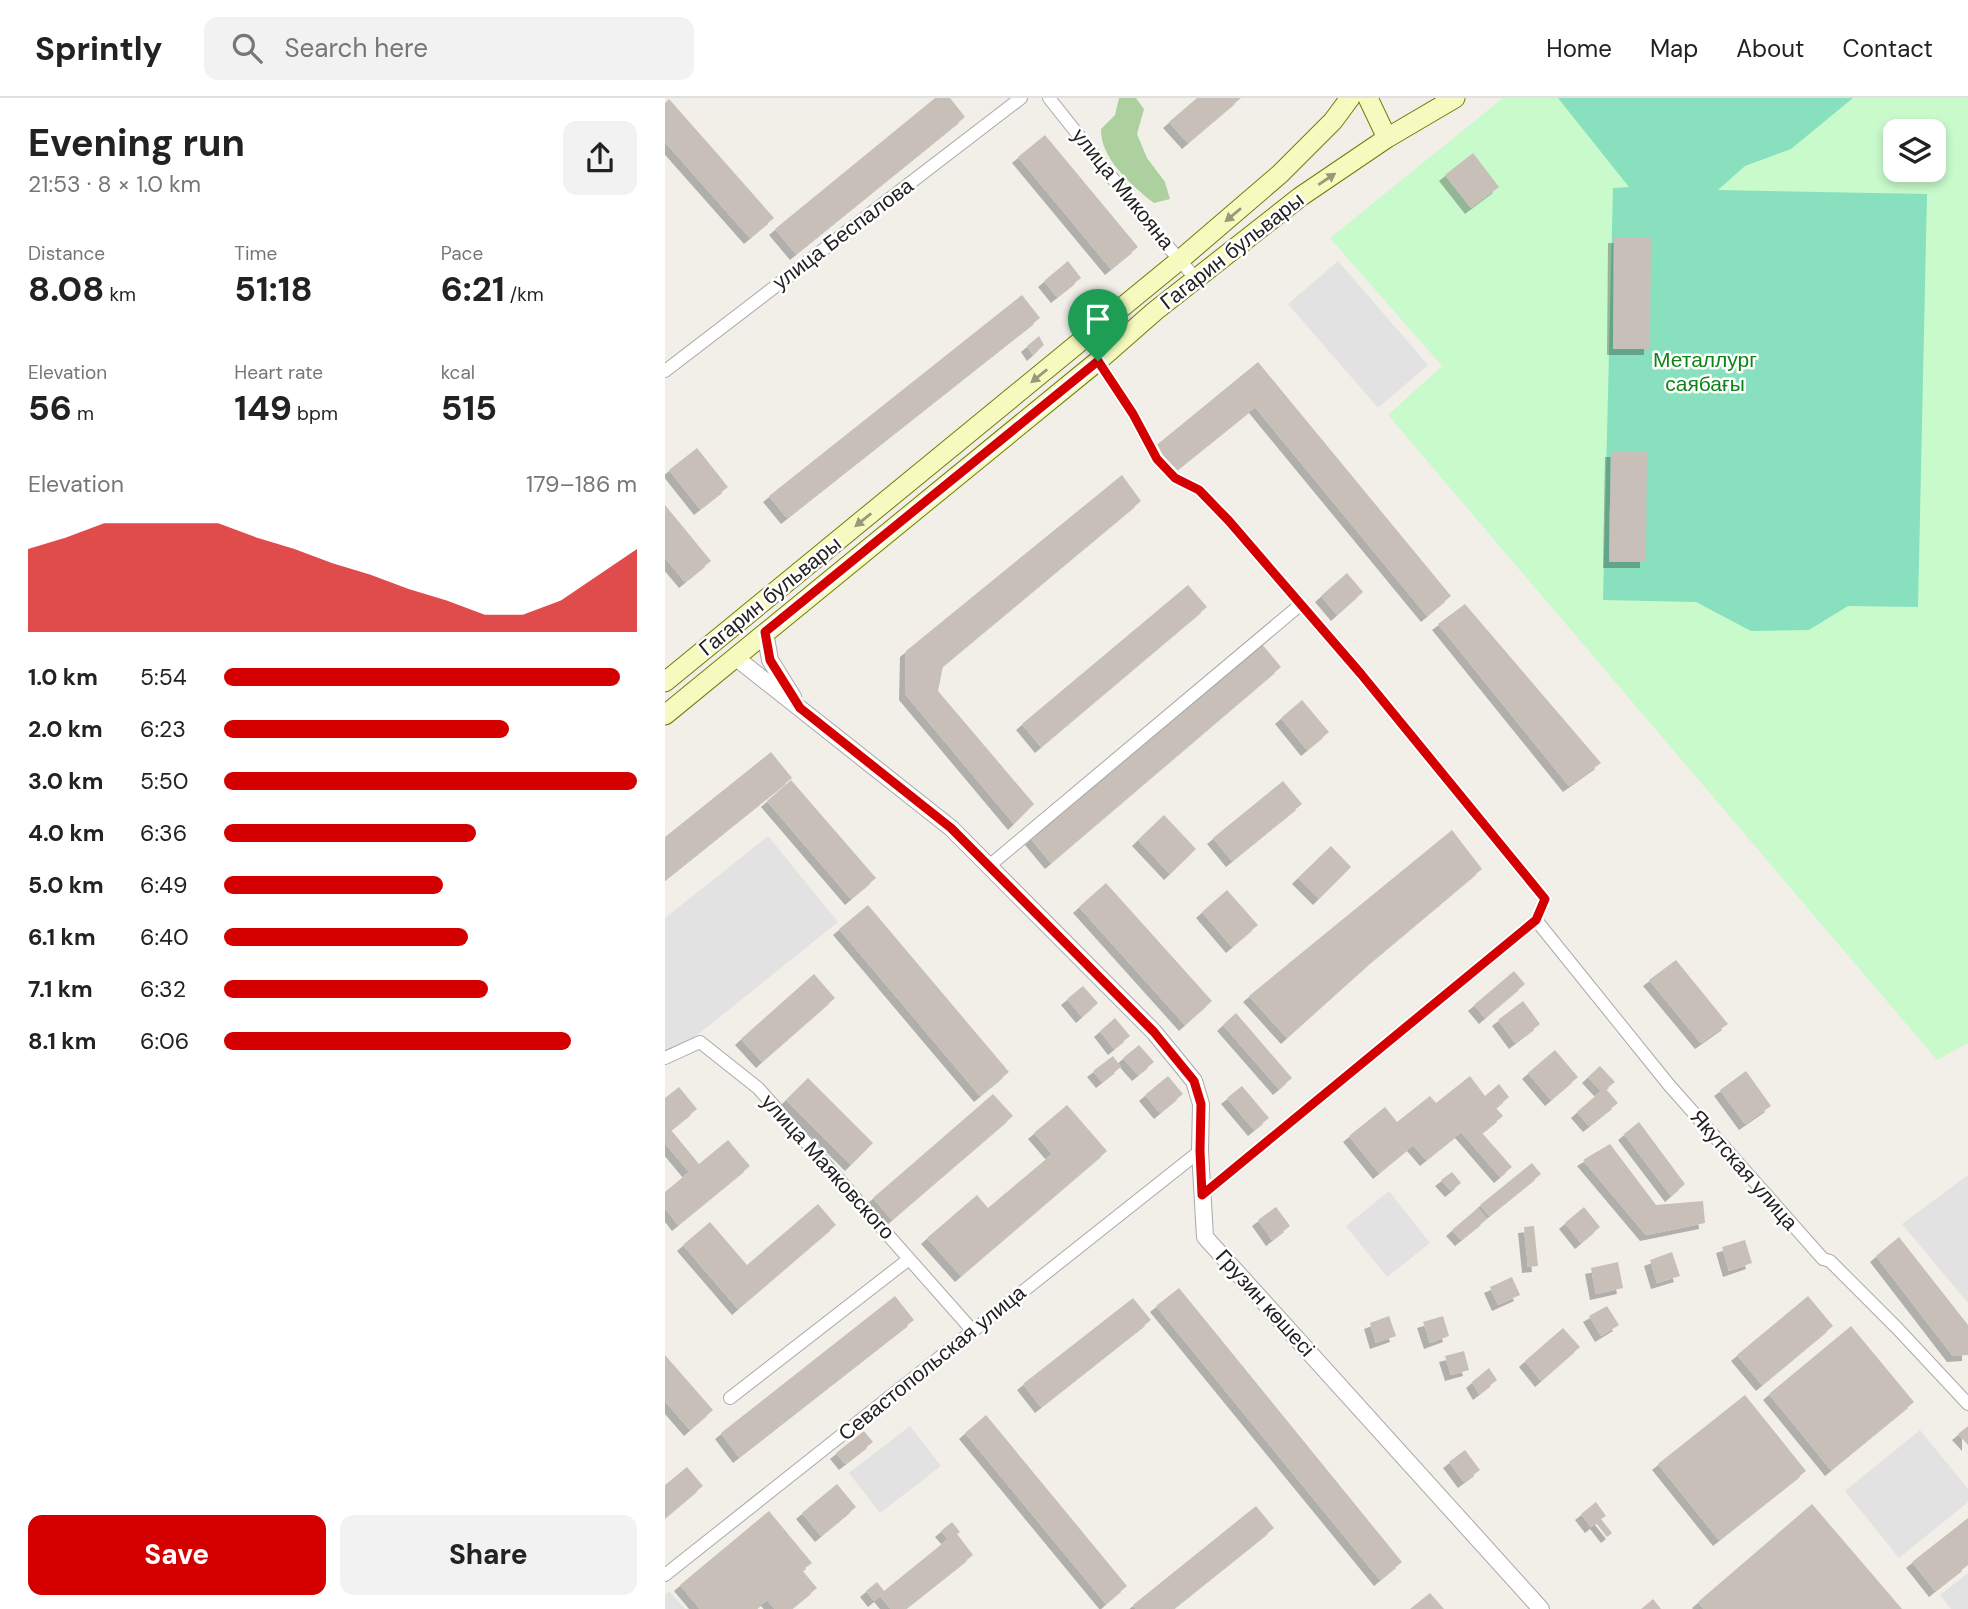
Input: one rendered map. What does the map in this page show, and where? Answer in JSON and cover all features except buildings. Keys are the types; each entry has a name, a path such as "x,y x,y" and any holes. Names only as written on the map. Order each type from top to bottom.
{"main road":[{"name":"Гагарин бульвары","path":"665,682 1181,259 1280,174 1333,121 1350,98"},
{"path":"1367,98 1387,138"},
{"name":"Гагарин бульвары","path":"665,715 1098,361 1155,311 1300,197 1387,138 1455,98"},
{"path":"717,640 735,657"}],"street":[{"name":"улица Беспалова","path":"665,371 1021,98"},
{"name":"улица Микояна","path":"1049,98 1152,228 1197,279"},
{"path":"1098,361 1133,414 1157,459 1175,478 1199,490 1229,521 1361,674 1545,899 1536,920 1202,1195"},
{"path":"989,866 1300,605"},
{"path":"765,632 770,660 800,708"},
{"name":"Грузин көшесі","path":"735,657 951,828 1154,1032 1194,1081 1201,1104 1200,1151 1205,1237 1541,1609"},
{"name":"Якутская улица","path":"1536,920 1669,1085 1823,1259 1830,1261 1897,1328 1968,1404"},
{"name":"улица Маяковского","path":"665,1058 700,1042 758,1088 972,1330"},
{"name":"Севастопольская улица","path":"665,1576 1200,1151"},
{"path":"730,1398 909,1259"}],"green space":[{"path":"1119,98 1136,98 1144,109 1137,134 1147,158 1165,182 1170,199 1154,203 1127,180 1106,150 1101,129 1115,115"},
{"name":"Металлург саябағы","path":"1503,98 1968,98 1968,1043 1937,1060 1388,415 1442,366 1330,238"},
{"path":"1558,98 1853,98 1791,149 1745,166 1718,190 1927,194 1918,607 1848,606 1809,630 1751,631 1696,602 1603,600 1613,188 1629,187"}],"shaded area":[{"path":"1338,261 1428,365 1378,408 1288,304"},
{"path":"768,836 838,922 670,1057 665,1051 665,918"},
{"path":"1968,1175 1968,1303 1902,1224"},
{"path":"1389,1191 1430,1243 1387,1277 1346,1226"},
{"path":"910,1426 941,1466 880,1513 849,1473"},
{"path":"1920,1430 1968,1489 1968,1502 1899,1558 1845,1491"},
{"path":"1968,1573 1968,1609 1951,1609 1940,1595"},
{"path":"669,1591 685,1609 665,1609 665,1595"}],"route":[{"path":"1098,361 1133,414 1157,459 1175,478 1199,490 1229,521 1361,674 1545,899 1536,920 1202,1195 1201,1104 1194,1081 1154,1032 951,828 800,708 770,660 765,632 1098,361"}]}
